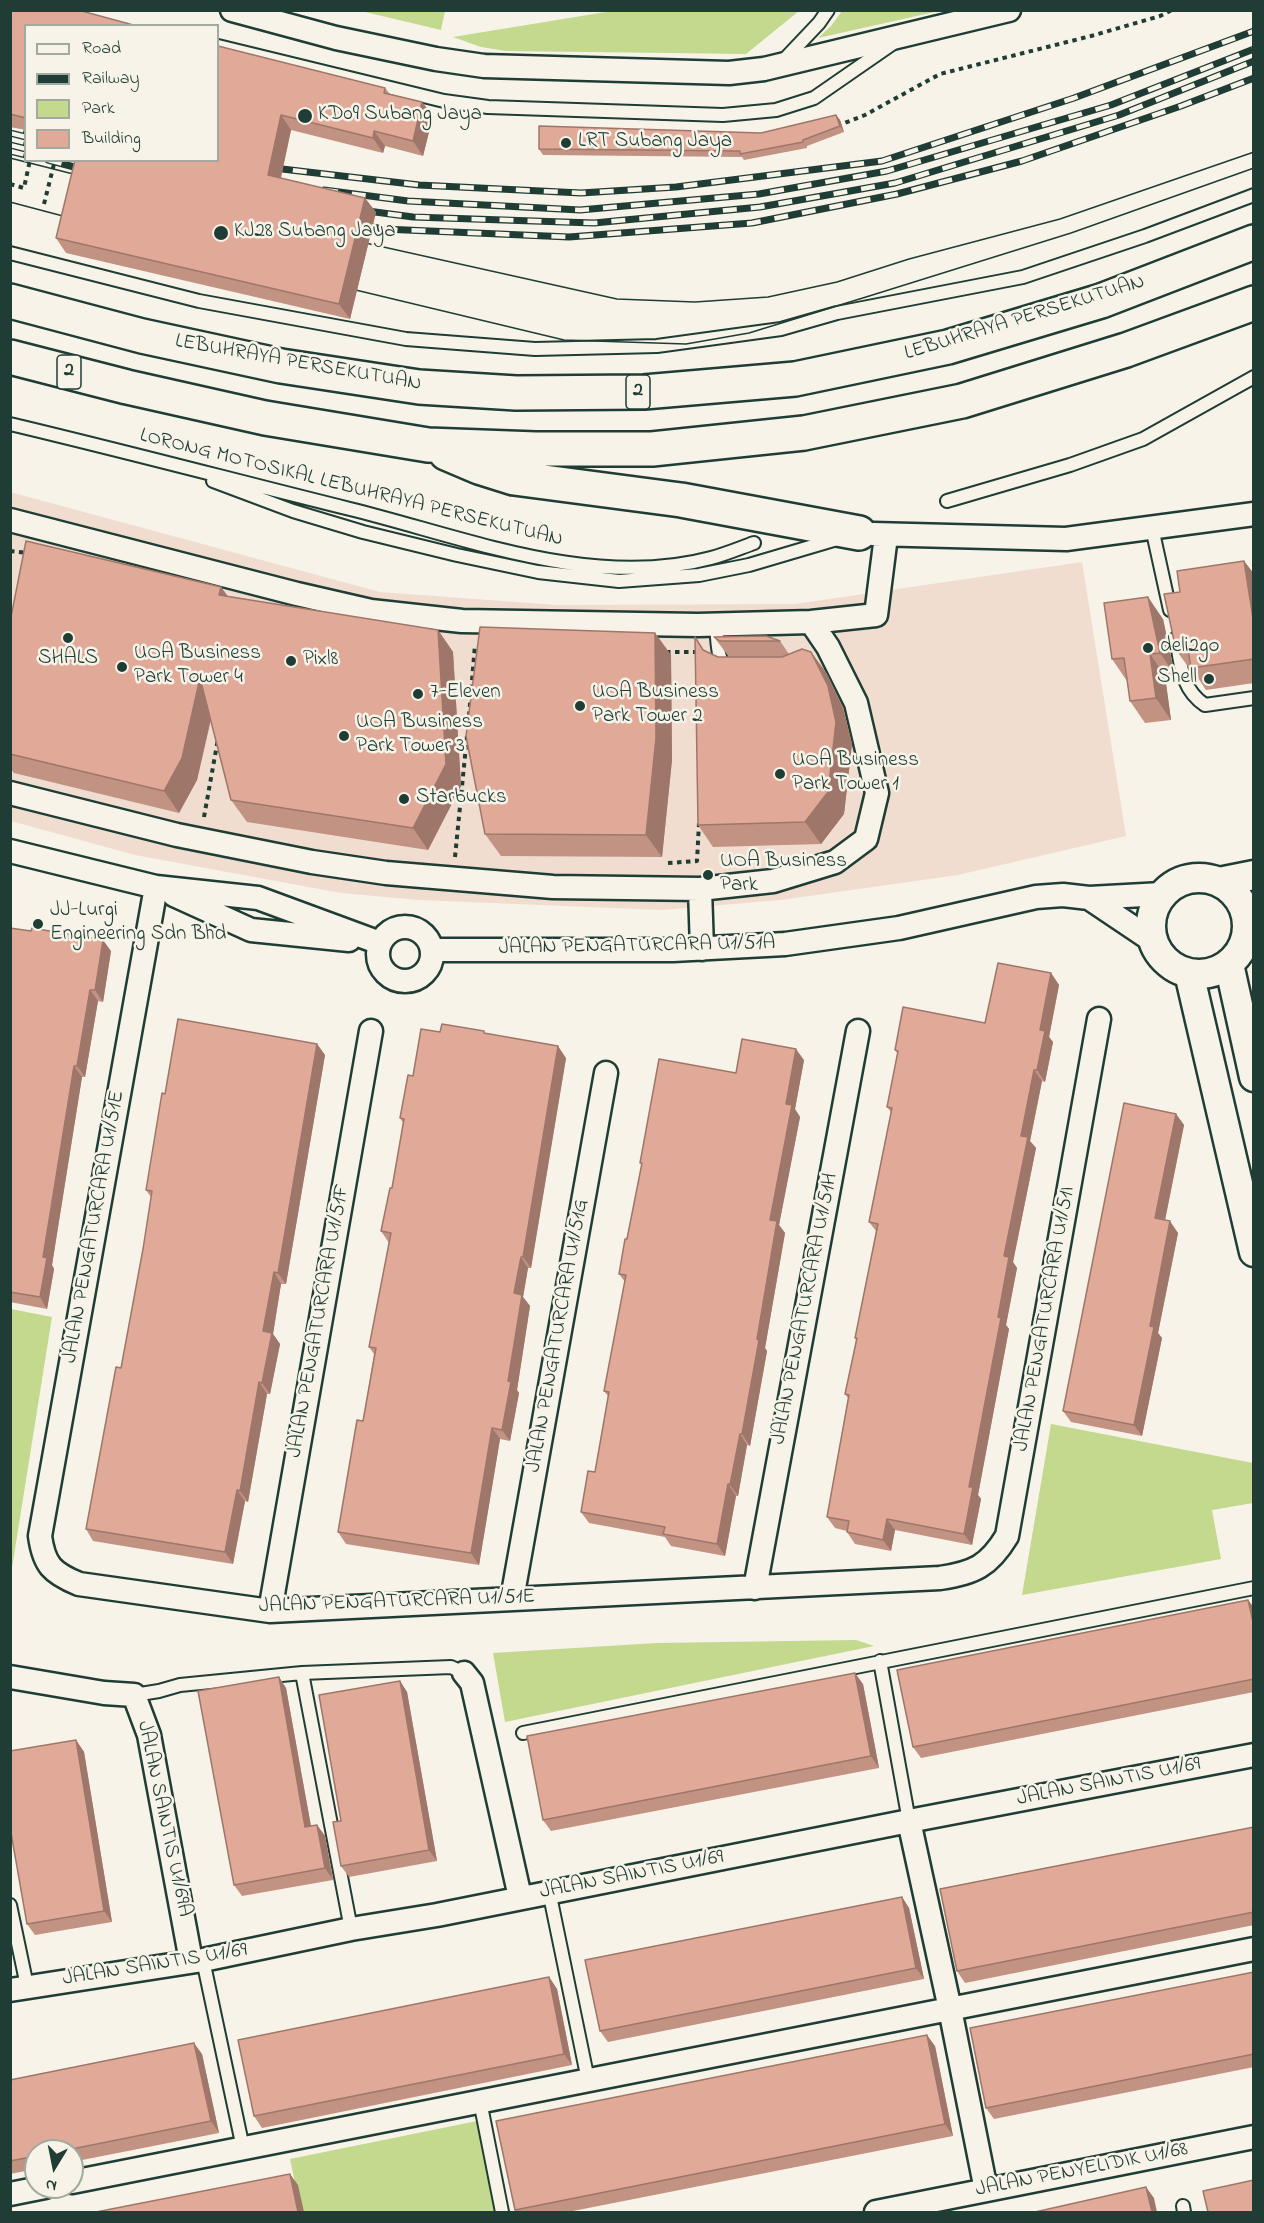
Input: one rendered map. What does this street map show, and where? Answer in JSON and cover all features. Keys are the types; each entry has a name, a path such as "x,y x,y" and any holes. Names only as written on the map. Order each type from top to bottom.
{"highway":[{"name":"LEBUHRAYA PERSEKUTUAN","path":"10,301 142,336 281,366 419,387 516,393 644,392 795,379 948,347 1101,301 1254,242"},
{"name":"2","path":"10,357 127,387 265,418 428,444 536,449 652,449 804,433 962,401 1126,350 1254,303"},
{"path":"428,444 479,467 514,478 681,500 872,534"}],"street":[{"path":"232,10 336,38 436,59 484,66 729,74 778,66 901,38 1009,10"},
{"path":"10,520 371,611 462,621 716,625 812,622 876,615 872,534 1066,539 1254,514"},
{"path":"10,793 200,840 386,873 553,887 700,890 773,881 835,862 866,839 877,793 856,703 823,653 812,622"},
{"path":"10,851 156,887 258,898 380,942"},
{"path":"1219,882 1254,875"},
{"path":"1194,877 1207,878 1230,888 1238,897 1251,922 1239,954 1217,971 1203,974 1189,973 1167,962 1158,952 1150,928 1151,916 1162,894 1171,886 1194,877"},
{"path":"156,887 251,930 380,942"},
{"name":"JALAN PENGATURCARA U1/51E","path":"156,887 40,1536 43,1555 59,1576 79,1584 270,1611 940,1578"},
{"path":"700,890 702,949"},
{"name":"JALAN PENGATURCARA U1/51A","path":"432,950 702,949 785,944 899,928 1036,897 1063,895 1089,898 1162,894"},
{"path":"1089,898 1153,941"},
{"path":"409,927 424,934 432,950 430,966 425,974 407,982 389,977 378,961 380,942 392,930 409,927"},
{"path":"1229,964 1254,1077"},
{"path":"1189,973 1254,1252"},
{"name":"JALAN PENGATURCARA U1/51I","path":"940,1578 966,1574 982,1566 998,1552 1007,1536 1099,1019"},
{"name":"JALAN PENGATURCARA U1/51F","path":"270,1611 371,1031"},
{"name":"JALAN PENGATURCARA U1/51H","path":"754,1587 858,1031"},
{"name":"JALAN PENGATURCARA U1/51G","path":"512,1599 606,1073"},
{"path":"464,1673 472,1683 520,1897"},
{"name":"JALAN SAINTIS U1/69A","path":"10,1677 104,1693 134,1695 149,1736 197,1961"},
{"name":"JALAN SAINTIS U1/69","path":"19,1988 197,1961 351,1929 438,1915 549,1891 1254,1755"},
{"path":"909,1821 986,2190"},
{"path":"84,2180 1254,1949"},
{"name":"JALAN PENYELIDIK U1/68","path":"876,2212 1254,2137"}],"lane":[{"path":"778,66 819,23 828,10"},
{"path":"219,46 444,100 488,106 723,115 776,110 814,98 901,38"},
{"path":"10,253 199,301 406,339 535,349 657,346 781,329 837,313 1023,277 1145,236 1254,195"},
{"path":"947,501 1070,465 1143,439 1254,377"},
{"name":"LORONG MOTOSIKAL LEBUHRAYA PERSEKUTUAN","path":"10,424 375,515 456,538 561,562 614,568 670,565 710,558 754,543"},
{"path":"159,461 293,511 363,532 528,570 619,581 699,575 872,534"},
{"path":"1152,528 1186,686 1194,697 1205,705 1254,698"},
{"path":"716,625 720,659 725,667 734,671 744,671"},
{"path":"523,1733 1254,1588"},
{"path":"880,1661 909,1821"},
{"path":"134,1695 180,1685 302,1673 451,1667 464,1673"},
{"path":"302,1673 351,1929"},
{"path":"549,1891 588,2080"},
{"path":"10,1905 19,1988"},
{"path":"197,1961 243,2148"},
{"path":"480,2101 502,2212"}],"path":[{"path":"827,130 865,115 939,74 1091,36 1172,10"},
{"path":"10,184 24,188 30,162"},
{"path":"44,204 54,162"},
{"path":"10,551 36,554"},
{"path":"455,861 475,645 484,646"},
{"path":"657,652 701,652 701,662"},
{"path":"200,840 220,730"},
{"path":"662,863 697,861 699,821"}],"shaded area":[{"name":"UOA Business Park","path":"10,492 380,592 557,605 795,604 1082,562 1126,836 958,875 781,900 662,910 418,900 341,893 135,855 11,821"}],"green space":[{"path":"445,10 441,30 361,11"},
{"path":"842,10 939,11 818,38"},
{"path":"612,11 799,11 746,54 506,51 481,47 453,37"},
{"path":"10,1309 52,1317 11,1574"},
{"path":"1051,1424 1253,1463 1253,1503 1212,1510 1221,1559 1022,1595"},
{"path":"856,1640 874,1646 505,1722 493,1653 657,1643"},
{"path":"477,2121 496,2212 301,2212 290,2159"}],"building":[{"path":"10,10 78,10 130,24 24,24 24,118 10,114"},
{"name":"KJ28 Subang Jaya","path":"219,46 385,88 384,93 422,102 413,141 374,131 373,138 281,115 268,175 365,198 339,304 56,238 75,162 219,162"},
{"path":"836,115 840,126 803,140 803,142 740,154 740,151 539,149 539,126 761,133"},
{"path":"26,541 221,587 219,595 438,630 446,764 413,828 231,800 200,678 182,758 164,791 10,754 10,617"},
{"path":"1244,561 1254,625 1254,659 1191,668 1188,649 1176,650 1164,594 1180,592 1177,571"},
{"path":"1148,597 1160,653 1150,654 1156,698 1130,701 1124,658 1112,659 1104,603"},
{"name":"UOA Business Park Tower 2","path":"480,627 655,633 656,738 646,835 485,834 466,736"},
{"path":"766,636 780,641 720,641 714,637"},
{"name":"UOA Business Park Tower 1","path":"695,637 703,650 718,657 782,657 802,649 811,652 828,686 836,722 828,792 805,822 698,825"},
{"path":"10,928 31,931 32,928 103,940 95,990 90,990 77,1066 74,1066 43,1257 47,1258 40,1297 10,1292"},
{"path":"998,963 1051,973 1040,1030 1045,1031 1037,1070 1034,1070 1021,1136 1028,1137 1004,1256 1009,1257 998,1317 1001,1318 969,1487 973,1487 964,1534 887,1519 883,1540 847,1532 849,1521 827,1517 849,1395 845,1394 878,1224 869,1222 892,1108 887,1107 898,1051 895,1050 903,1007 985,1023"},
{"path":"178,1019 317,1044 278,1273 274,1272 263,1331 272,1333 262,1383 259,1382 240,1491 237,1490 225,1552 86,1529 116,1367 121,1368 143,1249 152,1191 146,1190 162,1093 165,1094"},
{"path":"442,1024 558,1046 523,1257 521,1257 514,1293 522,1295 508,1381 511,1382 502,1430 492,1428 471,1553 338,1532 357,1420 363,1421 376,1348 369,1347 391,1233 381,1231 390,1188 392,1188 404,1119 400,1118 408,1075 413,1076 421,1029 440,1032"},
{"path":"742,1039 796,1049 786,1104 792,1105 770,1220 777,1221 757,1339 759,1340 742,1434 740,1434 730,1485 728,1484 717,1544 663,1534 665,1527 581,1512 588,1471 595,1472 609,1392 604,1391 626,1275 619,1274 642,1163 640,1163 659,1059 736,1073"},
{"path":"1124,1103 1176,1114 1155,1218 1170,1221 1150,1326 1154,1327 1134,1425 1063,1411"},
{"path":"1248,1600 1254,1626 1254,1679 913,1747 897,1670"},
{"path":"855,1673 871,1756 543,1820 527,1736"},
{"path":"279,1677 305,1827 317,1825 325,1868 234,1885 198,1691"},
{"path":"400,1681 429,1850 341,1866 333,1822 341,1821 319,1695"},
{"path":"76,1740 104,1911 27,1924 10,1827 10,1751"},
{"path":"1254,1827 1254,1912 957,1971 940,1889"},
{"path":"902,1897 916,1968 600,2031 585,1960"},
{"path":"1254,1972 1254,2054 986,2108 970,2028"},
{"path":"549,1977 564,2054 254,2116 238,2040"},
{"path":"927,2035 945,2124 515,2210 496,2121"},
{"path":"194,2043 211,2121 84,2147 84,2139 24,2139 24,2158 10,2161 10,2080"},
{"path":"290,2174 298,2212 96,2212"},
{"path":"1254,2180 1254,2212 1208,2212 1203,2191"},
{"path":"1146,2187 1152,2212 1035,2212"}],"tram line":[{"path":"352,240 617,299 695,302 768,297 837,282 909,259 1060,219 1254,152"},
{"path":"10,158 24,162"},
{"path":"26,162 89,178"},
{"path":"339,286 564,340 686,344 749,333 866,297 1071,233 1254,168"},
{"path":"10,202 78,220"}],"railway":[{"path":"265,167 419,185 581,193 676,187 882,161 1074,98 1254,31"},
{"path":"324,190 408,201 580,210 759,194 887,171 1111,105 1254,49"},
{"path":"360,210 413,217 594,223 760,207 895,183 1119,115 1254,61"},
{"path":"356,224 383,229 569,237 752,223 897,194 1022,161 1254,78"},
{"path":"10,127 24,130"},
{"path":"10,139 24,142"},
{"path":"10,151 24,154"},
{"path":"55,162 89,171"}],"place":[{"name":"KD09 Subang Jaya","path":"305,116"},
{"name":"LRT Subang Jaya","path":"566,143"},
{"name":"KJ28 Subang Jaya","path":"221,233"},
{"name":"SHALS","path":"68,638"},
{"name":"deli2go","path":"1148,648"},
{"name":"Pixl8","path":"291,661"},
{"name":"UOA Business Park Tower 4","path":"122,667"},
{"name":"Shell","path":"1209,679"},
{"name":"7-Eleven","path":"418,694"},
{"name":"UOA Business Park Tower 2","path":"580,706"},
{"name":"UOA Business Park Tower 3","path":"344,736"},
{"name":"UOA Business Park Tower 1","path":"780,774"},
{"name":"Starbucks","path":"404,799"},
{"name":"UOA Business Park","path":"708,875"},
{"name":"JJ-Lurgi Engineering Sdn Bhd","path":"38,924"}]}
